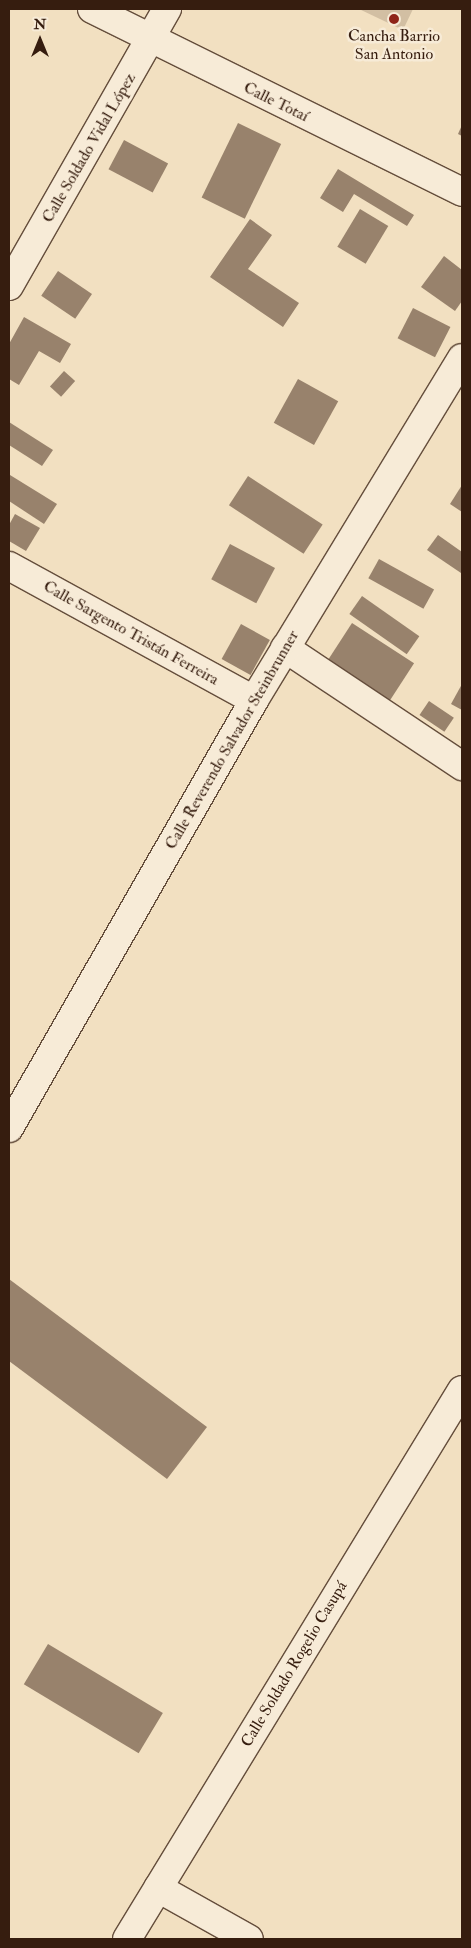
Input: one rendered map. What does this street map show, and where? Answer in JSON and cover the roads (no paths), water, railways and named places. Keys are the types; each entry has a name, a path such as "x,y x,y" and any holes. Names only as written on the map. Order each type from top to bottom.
{"street":[{"name":"Calle Totaí","path":"92,9 151,41 462,192"},
{"name":"Calle Soldado Vidal López","path":"9,286 151,41 167,9"},
{"name":"Calle Reverendo Salvador Steinbrunner","path":"9,1128 254,700 462,358"},
{"name":"Calle Sargento Tristán Ferreira","path":"9,566 254,700"},
{"path":"285,648 462,766"},
{"name":"Calle Soldado Rogelio Casupá","path":"127,1939 462,1390"},
{"path":"158,1888 249,1939"}],"place":[{"name":"Cancha Barrio San Antonio","path":"394,19"}]}
